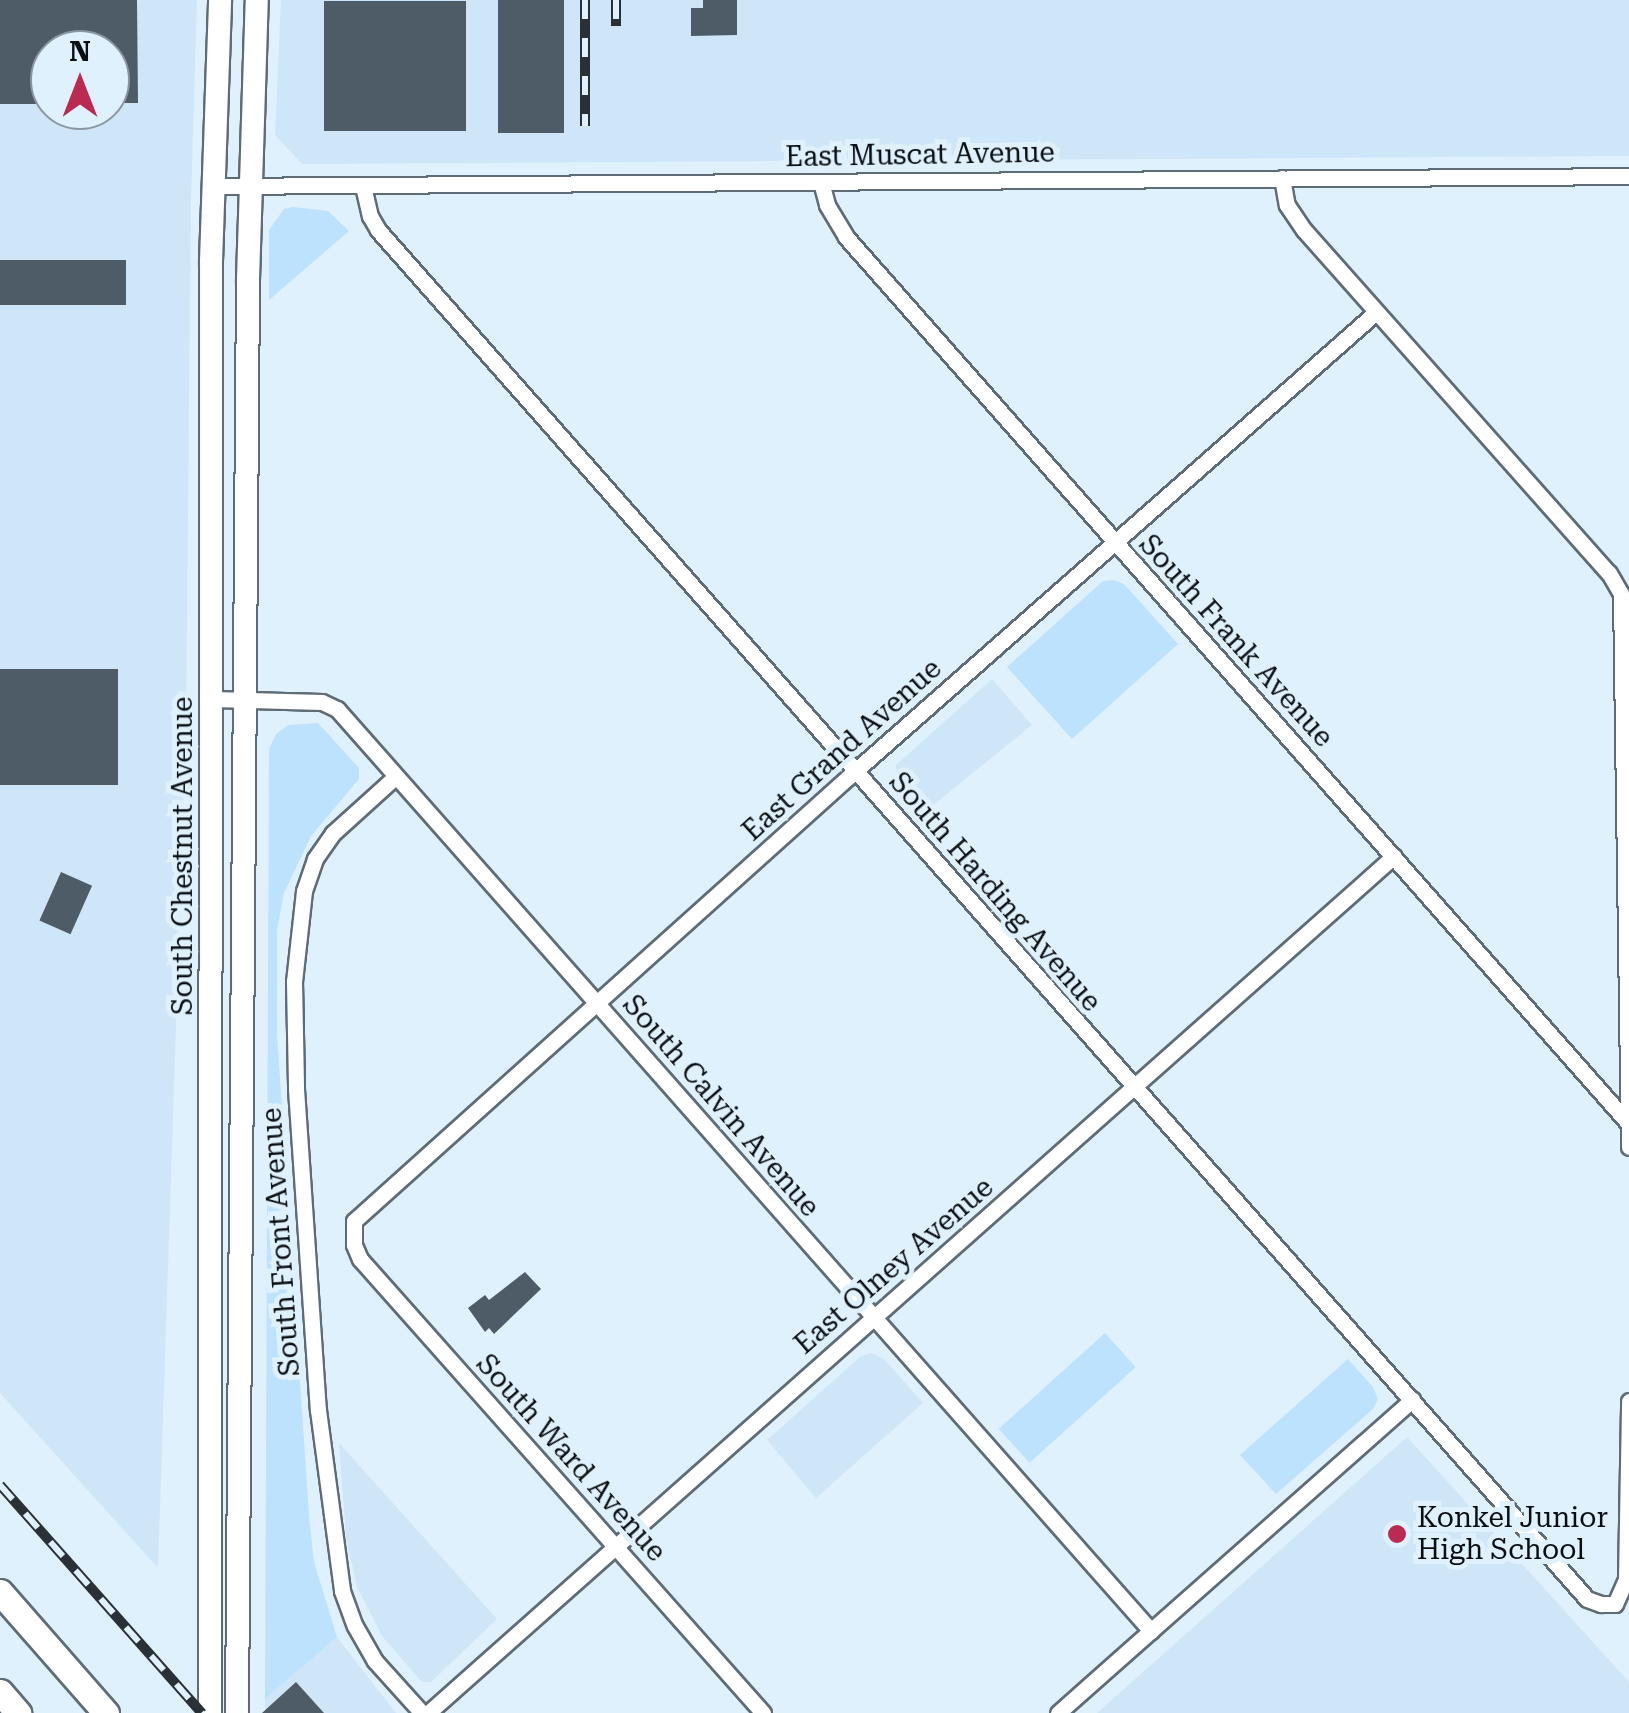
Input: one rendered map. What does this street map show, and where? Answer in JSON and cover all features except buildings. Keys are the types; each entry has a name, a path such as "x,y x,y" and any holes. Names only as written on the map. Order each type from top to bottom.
{"main road":[{"name":"South Chestnut Avenue","path":"210,1713 213,1074 208,834 212,699 212,186 220,0"},
{"path":"238,1713 250,186 257,0"},
{"path":"0,1592 106,1713"},
{"path":"0,1692 18,1713"}],"street":[{"name":"East Muscat Avenue","path":"212,186 1629,176"},
{"path":"1282,178 1287,205 1304,230 1609,574 1621,594 1629,1147"},
{"name":"South Frank Avenue","path":"821,182 827,205 846,237 1628,1124"},
{"name":"South Harding Avenue","path":"362,186 378,230 855,771 1588,1599 1615,1604 1626,1579 1629,1401"},
{"name":"East Grand Avenue","path":"352,1231 360,1212 1375,313"},
{"name":"South Calvin Avenue","path":"212,699 322,702 337,709 1151,1631"},
{"name":"South Front Avenue","path":"396,777 333,833 315,859 304,890 294,981 296,1089 318,1410 336,1564 354,1626 375,1662 425,1713"},
{"name":"East Olney Avenue","path":"425,1713 1394,856"},
{"name":"South Ward Avenue","path":"352,1231 360,1259 763,1713"},
{"path":"1058,1713 1412,1400"}],"shaded area":[{"path":"0,0 197,0 186,727 158,1568 0,1393"},
{"path":"281,0 1629,0 1629,156 302,164 275,135"},
{"path":"284,209 328,211 349,231 269,300 269,230"},
{"path":"1103,581 1124,584 1178,644 1072,739 1007,667"},
{"path":"992,679 1032,725 921,815 896,787 896,765"},
{"path":"318,723 359,768 359,779 311,836 284,893 277,931 277,1033 309,1516 314,1562 337,1637 265,1699 269,749 276,734 288,725"},
{"path":"1105,1333 1136,1367 1030,1463 999,1429"},
{"path":"872,1353 884,1359 923,1403 816,1498 767,1440 861,1356"},
{"path":"1348,1359 1373,1387 1378,1399 1373,1409 1276,1494 1240,1455"},
{"name":"Konkel Junior High School","path":"1407,1437 1629,1682 1629,1713 1097,1713"},
{"path":"339,1443 497,1619 431,1682 422,1682 382,1636 357,1587 346,1537"},
{"path":"337,1637 396,1713 265,1713 265,1699"}],"railway":[{"path":"585,0 585,126"},
{"path":"616,0 616,26"},
{"path":"0,1485 202,1713"}],"place":[{"name":"Konkel Junior High School","path":"1397,1534"}]}
